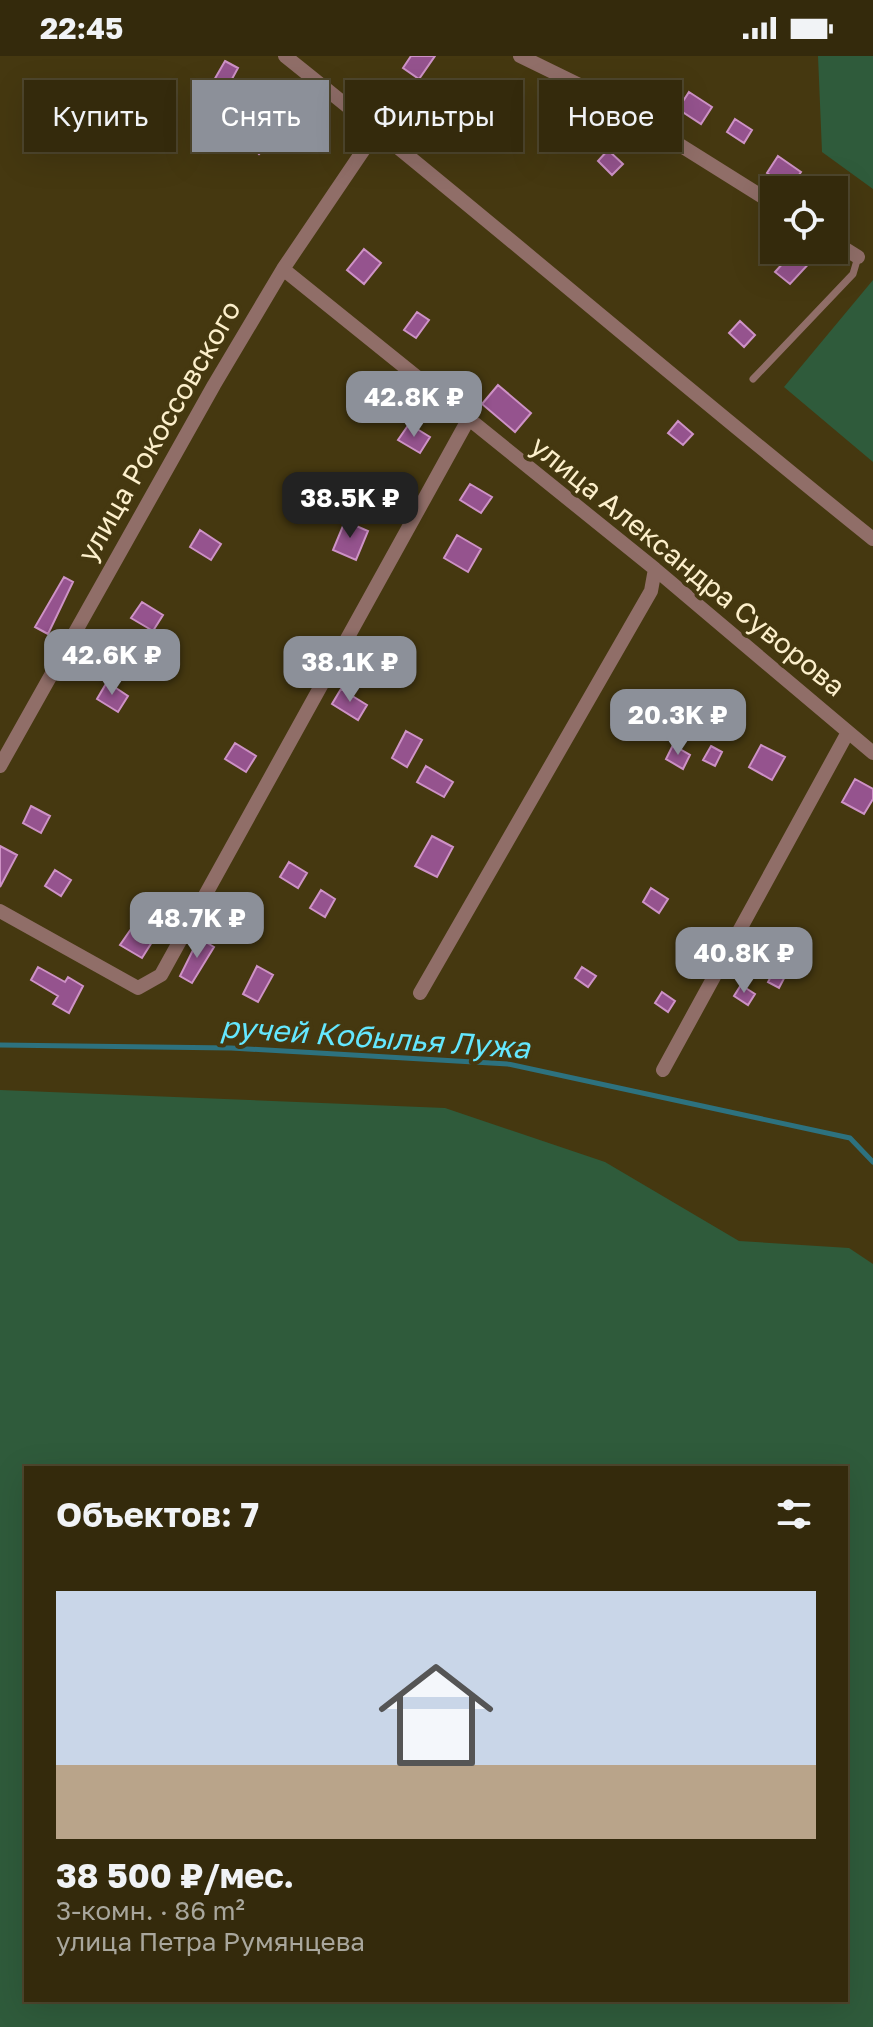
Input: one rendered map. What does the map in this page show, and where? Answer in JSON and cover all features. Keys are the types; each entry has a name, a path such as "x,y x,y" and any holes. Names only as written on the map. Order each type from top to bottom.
{"street":[{"path":"285,56 345,104"},
{"path":"520,56 600,95 760,195"},
{"name":"улица Рокоссовского","path":"0,766 206,398 283,269 362,152"},
{"path":"404,152 873,539"},
{"path":"848,251 858,257"},
{"name":"улица Александра Суворова","path":"283,269 655,569 873,753"},
{"path":"0,911 138,988 161,975 468,420"},
{"path":"420,993 651,591 655,569"},
{"path":"663,1070 848,732"}],"lane":[{"path":"753,379 853,274 858,257"}],"green space":[{"path":"818,56 873,56 873,189 822,152"},
{"path":"873,280 873,462 784,387"},
{"path":"0,1090 445,1108 605,1162 739,1241 849,1248 873,1264 873,2027 0,2027"}],"building":[{"path":"411,56 435,56 419,79 403,68"},
{"path":"225,61 238,68 231,80 214,80"},
{"path":"689,92 712,107 701,124 682,112 682,103"},
{"path":"735,119 752,130 744,143 727,132"},
{"path":"610,152 623,164 612,175 598,161"},
{"path":"778,156 801,172 798,176 772,176 767,173"},
{"path":"364,249 381,263 364,284 347,270"},
{"path":"782,264 808,264 790,284 775,272"},
{"path":"417,312 429,320 416,338 404,330"},
{"path":"740,321 755,335 744,347 729,333"},
{"path":"498,385 531,413 515,432 482,404"},
{"path":"678,421 693,434 683,445 668,433"},
{"path":"409,424 430,437 420,453 398,440"},
{"path":"470,484 492,497 481,513 460,500"},
{"path":"345,521 368,531 356,560 333,550"},
{"path":"200,530 221,544 211,560 190,547"},
{"path":"457,535 481,549 468,572 444,558"},
{"path":"64,577 73,582 48,634 35,627"},
{"path":"142,602 163,615 153,631 131,618"},
{"path":"107,682 128,696 118,712 97,699"},
{"path":"341,689 367,705 358,720 332,704"},
{"path":"406,731 422,740 407,767 392,758"},
{"path":"235,743 256,756 246,772 225,759"},
{"path":"673,745 690,755 683,769 666,759"},
{"path":"761,745 785,757 772,780 749,767"},
{"path":"711,746 722,752 715,766 703,760"},
{"path":"426,766 453,782 444,797 417,782"},
{"path":"855,779 873,789 873,799 864,814 842,802"},
{"path":"31,806 50,816 41,833 23,823"},
{"path":"432,836 453,847 437,877 415,866"},
{"path":"0,846 17,855 0,887"},
{"path":"289,862 307,873 298,888 280,877"},
{"path":"55,870 71,880 61,896 45,886"},
{"path":"651,888 668,899 659,913 643,902"},
{"path":"321,890 335,899 325,917 310,908"},
{"path":"131,929 152,942 142,958 120,945"},
{"path":"199,938 214,947 192,983 180,976"},
{"path":"778,963 789,969 779,988 768,982"},
{"path":"257,966 273,975 258,1002 243,994"},
{"path":"38,967 65,982 68,977 83,986 69,1013 53,1004 58,996 31,980"},
{"path":"582,967 596,976 588,987 575,978"},
{"path":"741,985 755,994 748,1005 734,996"},
{"path":"662,992 675,1001 668,1012 655,1003"}],"waterway":[{"name":"ручей Кобылья Лужа","path":"0,1045 231,1048 508,1064 850,1138 873,1162"}]}
